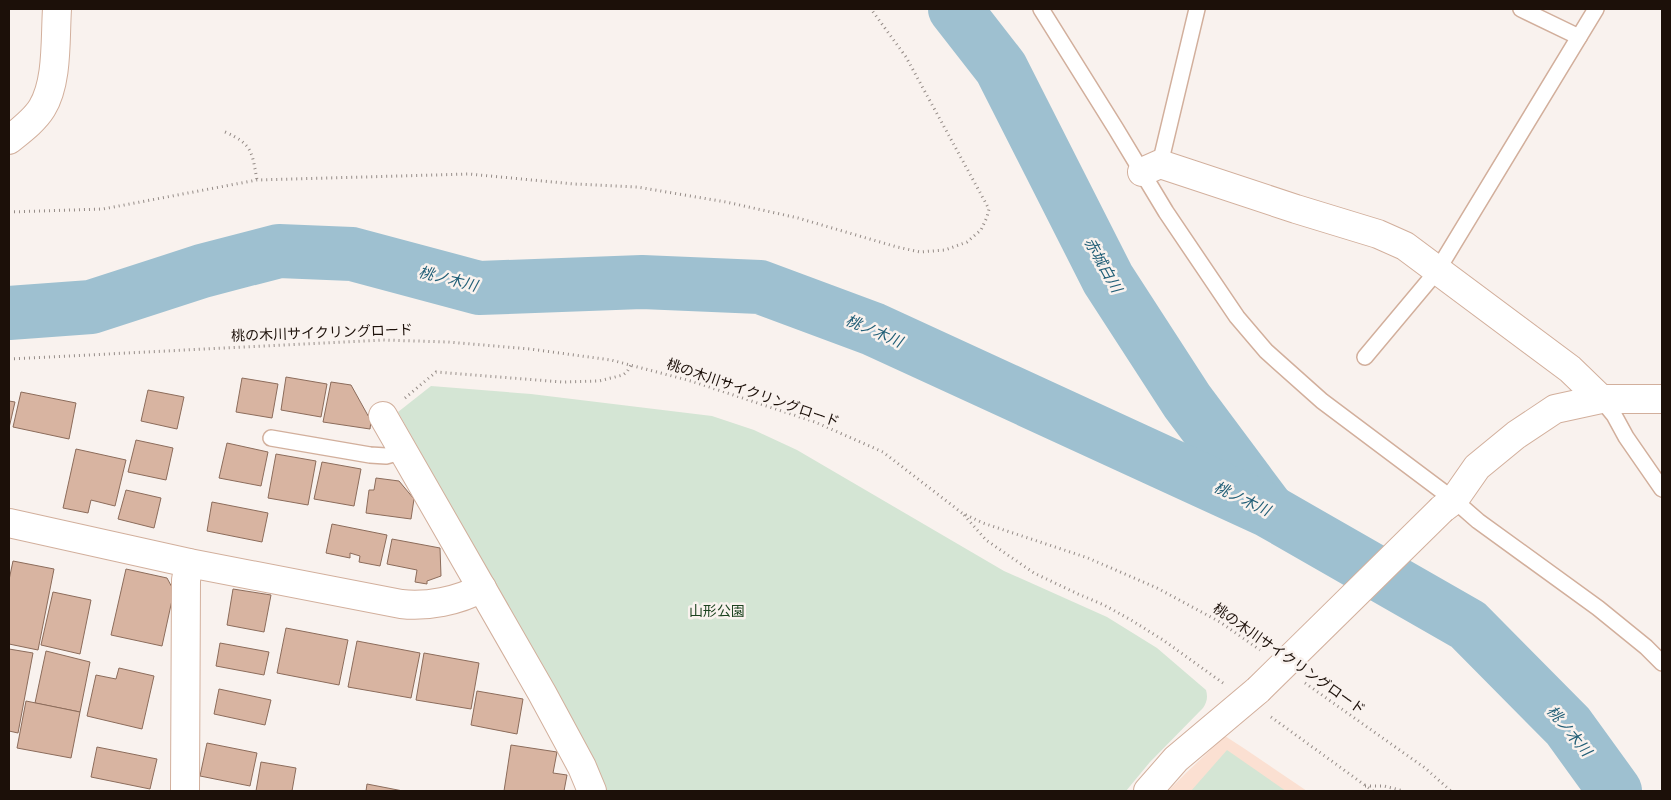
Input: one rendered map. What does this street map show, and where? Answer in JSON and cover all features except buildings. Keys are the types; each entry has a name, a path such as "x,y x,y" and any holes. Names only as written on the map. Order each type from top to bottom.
{"street":[{"path":"9,140 41,110 48,96 52,81 57,9"},
{"path":"1151,168 1378,234 1405,246 1570,369 1601,399"},
{"path":"1148,791 1176,759 1253,695 1448,504 1477,467 1516,435 1555,410 1601,399 1662,399"},
{"path":"383,416 582,767 592,791"},
{"path":"9,523 189,564 414,606 464,597 482,588"},
{"path":"185,791 186,580 189,564"}],"lane":[{"path":"1041,9 1151,168 1166,212 1237,316 1266,351 1322,401 1448,504 1478,522 1598,608 1646,647 1662,663"},
{"path":"1151,168 1197,9"},
{"path":"1520,9 1579,38"},
{"path":"1365,357 1437,271 1596,9"},
{"path":"1601,399 1662,489"},
{"path":"271,438 370,455 386,456 404,451"}],"path":[{"path":"9,212 103,209 257,180 469,174 574,184 637,187 726,202 798,218 920,252 956,248 967,242 981,230 989,209 906,57 871,9"},
{"path":"225,132 245,142 250,150 257,180"},
{"name":"桃の木川サイクリングロード","path":"9,359 384,340 448,342 530,348 611,360 700,384 815,422 840,433 882,452 962,512 983,523 1088,558 1157,588 1220,622 1268,656"},
{"path":"383,416 436,372 562,382 587,382 623,375 631,365"},
{"path":"962,512 986,540 1034,573 1104,605 1131,620 1253,695 1373,791"},
{"name":"桃の木川サイクリングロード","path":"1299,678 1426,768 1451,791"},
{"path":"1365,786 1384,786 1404,791"}],"shaded area":[{"path":"1225,736 1307,791 1168,791"}],"green space":[{"name":"山形公園","path":"431,386 531,394 712,416 754,430 797,450 1004,571 1107,617 1157,648 1206,690 1205,704 1150,762 1126,791 606,791 584,744 398,412"},
{"path":"1227,750 1286,791 1191,791"}],"waterway":[{"name":"赤城白川","path":"955,9 1001,68 1108,279 1187,401 1266,507"},
{"name":"桃ノ木川","path":"9,313 91,307 202,271 279,251 352,254 479,288 642,282 760,287 873,329 1269,511 1468,625 1568,726 1615,791"}]}
